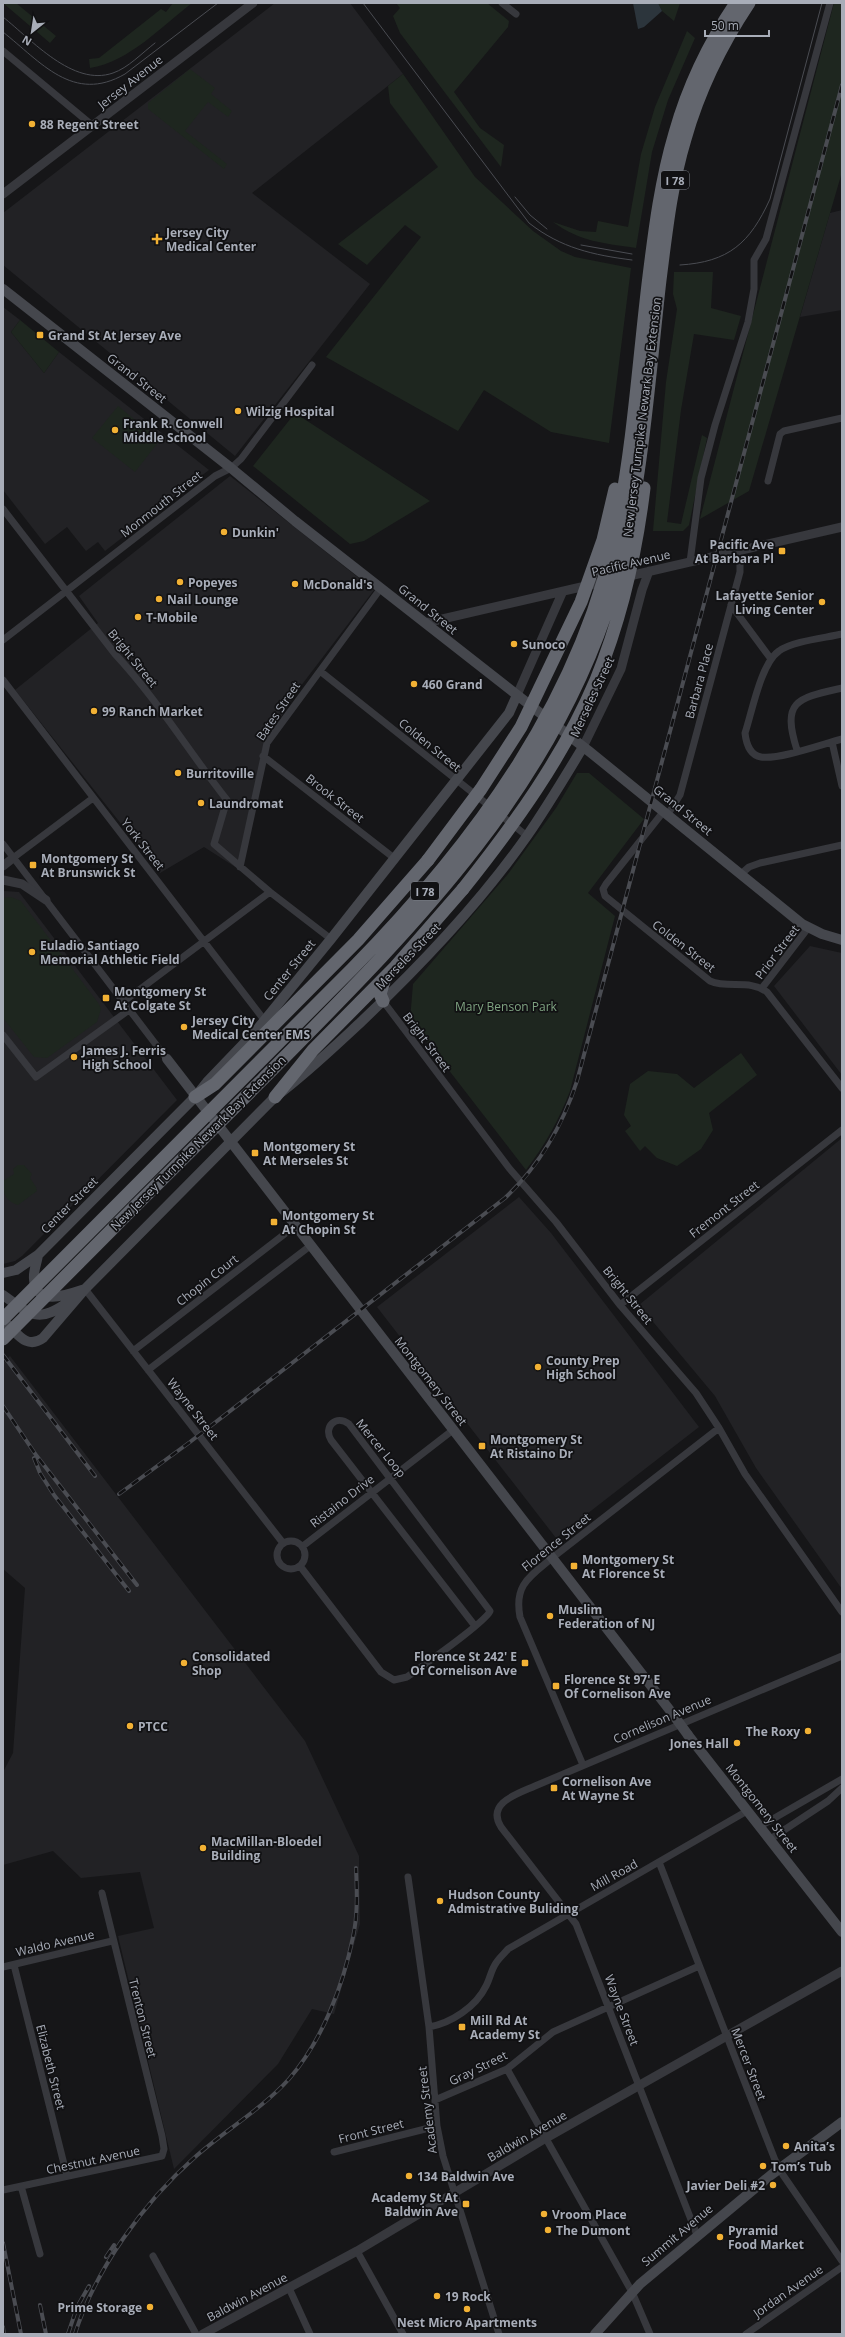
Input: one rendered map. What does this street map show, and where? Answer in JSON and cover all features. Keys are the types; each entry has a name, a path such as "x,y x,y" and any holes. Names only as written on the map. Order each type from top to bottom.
{"highway":[{"name":"New Jersey Turnpike Newark Bay Extension","path":"3,1319 380,941 456,852 516,768 553,706 571,671 603,586 622,499 657,214 672,143 696,75 714,40 736,3"},
{"name":"New Jersey Turnpike Newark Bay Extension","path":"3,1339 394,946 459,870 527,776 569,703 598,637 611,598 632,512 668,217 681,153 697,103 712,67 749,3"},
{"path":"195,1097 215,1084 330,969 428,860 500,761 520,727 580,602 603,540 612,505 641,344"},
{"path":"275,1097 313,1050 385,978 463,889 516,820 537,788 581,711 610,643 625,595 641,513 646,470 649,372"},
{"path":"383,1001 380,994 385,978"}],"main road":[{"name":"Grand Street","path":"3,289 231,468 295,521 584,747 808,928 842,940"},
{"name":"Center Street","path":"3,1273 16,1270 38,1255 195,1097 265,1021 509,713 517,695"},
{"name":"Merseles Street","path":"85,1289 275,1097 305,1074 383,1001 452,928 527,836 584,747"},
{"name":"Montgomery Street","path":"167,1059 230,1143 769,1840 842,1932"},
{"path":"38,1255 33,1279 37,1289 43,1295 55,1298 85,1289"},
{"path":"3,1319 21,1339 35,1342 53,1328 85,1289"},
{"path":"3,1295 29,1313 42,1316 57,1311 85,1289"},
{"name":"Summit Avenue","path":"595,2334 632,2292 697,2235 779,2168 842,2122"}],"street":[{"name":"Jersey Avenue","path":"3,194 253,3"},
{"path":"502,3 516,14"},
{"path":"690,562 701,478 715,425 748,322 754,289 754,260 766,239 830,3"},
{"path":"3,51 93,126"},
{"name":"Monmouth Street","path":"3,640 215,476 231,468 241,458 312,365"},
{"path":"768,481 780,434 784,431 842,418"},
{"name":"Bright Street","path":"3,509 66,591 137,679 192,757 227,800 214,844 270,892 331,939"},
{"name":"Pacific Avenue","path":"425,623 842,527"},
{"name":"Barbara Place","path":"666,813 680,795 741,565 740,550"},
{"name":"Merseles Street","path":"584,747 621,669 642,590 649,571"},
{"name":"Bates Street","path":"240,867 267,743 381,588"},
{"path":"517,695 563,591"},
{"path":"731,605 771,659"},
{"path":"842,634 791,646 779,651 771,659 764,673 745,733 746,743 751,751 760,757 773,756 842,739"},
{"name":"Colden Street","path":"320,671 527,836"},
{"name":"York Street","path":"3,680 265,1021"},
{"path":"797,750 790,722 791,712 796,704 808,696 842,688"},
{"path":"832,742 842,786"},
{"name":"Brook Street","path":"263,756 394,858"},
{"path":"3,866 93,798"},
{"name":"Colden Street","path":"666,813 606,884 603,889 605,896 707,978 718,983 746,984 762,988"},
{"name":"Montgomery Street","path":"3,844 167,1059"},
{"path":"741,874 749,866 842,844"},
{"path":"3,880 22,884 46,900"},
{"path":"123,1002 270,892"},
{"name":"Prior Street","path":"762,988 808,928"},
{"path":"762,988 770,994 842,1088"},
{"name":"Bright Street","path":"383,1001 509,1168 556,1222 620,1305 684,1378 719,1428 745,1474 842,1612"},
{"path":"3,1035 36,1077 129,1010"},
{"name":"Fremont Street","path":"620,1305 842,1130"},
{"name":"Chopin Court","path":"133,1350 295,1226"},
{"path":"148,1370 310,1246"},
{"name":"Wayne Street","path":"85,1289 283,1543"},
{"name":"Mercer Loop","path":"300,1566 381,1672 394,1680 407,1678 475,1626 489,1614 490,1611 391,1477 349,1424 342,1420 332,1423 328,1433 331,1440 475,1626"},
{"name":"Florence Street","path":"583,1764 522,1623 517,1602 526,1579 719,1428"},
{"name":"Ristaino Drive","path":"303,1546 453,1430"},
{"path":"292,1540 303,1546 306,1555 300,1566 290,1569 280,1564 277,1552 283,1543 292,1540"},
{"name":"Cornelison Avenue","path":"497,1812 502,1802 508,1798 583,1764 842,1656"},
{"path":"759,1827 842,1779"},
{"path":"769,1840 828,1801 842,1788"},
{"name":"Mill Road","path":"429,2027 438,2026 457,2016 473,2004 486,1987 495,1963 508,1949 747,1811"},
{"name":"Wayne Street","path":"497,1812 497,1821 501,1827 576,1924 697,2235"},
{"name":"Mercer Street","path":"660,1862 726,2037 779,2168 842,2261"},
{"name":"Academy Street","path":"408,1877 429,2027 437,2126 442,2156 499,2334"},
{"name":"Trenton Street","path":"102,1893 112,1941 164,2149"},
{"name":"Waldo Avenue","path":"3,1966 14,1965 112,1941"},
{"name":"Elizabeth Street","path":"14,1965 67,2176"},
{"name":"Gray Street","path":"435,2100 507,2069 553,2032 699,1966"},
{"name":"Baldwin Avenue","path":"203,2334 357,2251 546,2138 639,2087 842,1971"},
{"path":"507,2069 632,2292 650,2334"},
{"name":"Front Street","path":"334,2152 437,2126"},
{"name":"Chestnut Avenue","path":"4,2190 162,2156 164,2149"},
{"path":"20,2186 40,2254"},
{"path":"357,2251 403,2334"},
{"path":"153,2256 196,2334"},
{"name":"Jordan Avenue","path":"746,2334 842,2267"},
{"path":"289,2288 310,2334"}],"shaded area":[{"name":"Jersey City Medical Center","path":"275,3 350,3 403,74 252,193 370,284 235,456 3,265 3,213"},
{"path":"633,3 658,3 662,11 644,27 638,29"},
{"path":"842,210 842,310 800,317 830,213"},
{"path":"3,307 20,320 11,332 44,373 59,352 209,470 105,551 98,542 86,551 67,527 45,544 3,490"},
{"path":"230,476 374,590 297,691 265,743 240,870 204,847 160,873 15,690 98,623 79,596"},
{"name":"James J. Ferris High School","path":"4,891 19,892 177,1100 22,1256 15,1261 3,1264"},
{"path":"810,946 842,953 842,1075 774,986"},
{"path":"842,1138 842,1589 756,1468 715,1396 639,1305"},
{"name":"County Prep High School","path":"519,1197 551,1233 699,1427 556,1538 377,1307"},
{"path":"10,1356 305,1741 359,1856 360,1924 334,2014 312,2009 278,2064 174,2169 118,1936 154,1928 140,1872 81,1878 53,1851 3,1865 3,1772 13,1753 25,1588 3,1569 3,1363"}],"green space":[{"path":"3,3 16,3 56,36 50,43"},
{"path":"173,3 192,3 132,51 118,59 90,68 89,59 99,58 161,9 166,12"},
{"path":"396,3 487,3 509,21 508,27 454,92 480,128 504,145 501,167 400,33 393,16 400,8"},
{"path":"658,3 680,3 674,21 662,11"},
{"path":"834,3 842,3 842,172 749,491 700,519"},
{"path":"687,31 695,38 668,100 652,152 636,248 593,241 563,229 553,222 580,231 596,232 598,221 628,227 641,154 655,107"},
{"path":"190,69 215,88 211,94 232,111 228,117 208,102 185,131 227,164 224,169 148,109 148,103"},
{"path":"403,74 475,177 533,231 561,251 575,257 631,268 609,443 551,432 484,390 458,431 326,357 421,237 405,225 367,265 338,244 438,167 390,103 388,86"},
{"path":"674,272 713,272 711,308 741,316 734,340 694,334 681,410 667,522 681,524 702,435 707,438 689,525 683,531 653,531 666,382 677,309 673,294"},
{"path":"20,320 59,352 44,373 11,332"},
{"path":"118,406 160,440 135,472 92,438"},
{"path":"295,413 430,501 364,541 350,544 253,466"},
{"name":"Mary Benson Park","path":"577,773 589,773 644,819 588,893 615,916 570,1091 551,1132 526,1170 410,1020 413,984 508,874 556,808"},
{"name":"Euladio Santiago Memorial Athletic Field","path":"11,897 21,901 99,1004 101,1009 97,1022 47,1058 34,1057 3,1018 3,898"},
{"path":"741,1053 757,1075 709,1113 713,1130 701,1149 677,1166 657,1158 645,1146 640,1151 625,1131 631,1126 624,1115 630,1084 648,1071 677,1074 694,1088"},
{"path":"18,1165 24,1165 32,1174 30,1178 37,1191 18,1205 10,1201 6,1196 3,1181 14,1174 13,1169"}],"tram line":[{"path":"3,32 59,76 74,82 89,84 106,82 125,74 218,3"},
{"path":"363,3 529,223 553,239 578,249 604,256 632,260"},
{"path":"680,265 712,260 725,254 746,238 762,214 770,199 822,3"},
{"path":"3,17 54,59 83,73 98,76 119,71 155,43"},
{"path":"515,197 530,215 547,229"},
{"path":"581,245 632,254"}],"railway":[{"path":"119,1494 190,1442 505,1198 518,1185 539,1159 557,1130 577,1081 842,85"},
{"path":"3,1355 95,1476"},
{"path":"3,1406 36,1455 137,1585"},
{"path":"34,1458 40,1473 54,1495 129,1591"},
{"path":"75,2334 84,2310 108,2262 123,2238 157,2195 194,2158 278,2090 289,2079 312,2048 330,2012 349,1956 356,1920 356,1868"},
{"path":"3,2243 21,2334"},
{"path":"106,2257 114,2245"},
{"path":"68,2334 77,2307 89,2286"},
{"path":"40,2305 46,2334"},
{"path":"3,2327 4,2334"}],"place":[{"name":"88 Regent Street","path":"32,124"},
{"name":"Jersey City Medical Center","path":"157,239"},
{"name":"Grand St At Jersey Ave","path":"40,335"},
{"name":"Wilzig Hospital","path":"238,411"},
{"name":"Frank R. Conwell Middle School","path":"115,430"},
{"name":"Dunkin'","path":"224,532"},
{"name":"Pacific Ave At Barbara Pl","path":"782,551"},
{"name":"Popeyes","path":"180,582"},
{"name":"McDonald's","path":"295,584"},
{"name":"Nail Lounge","path":"159,599"},
{"name":"Lafayette Senior Living Center","path":"822,602"},
{"name":"T-Mobile","path":"138,617"},
{"name":"Sunoco","path":"514,644"},
{"name":"460 Grand","path":"414,684"},
{"name":"99 Ranch Market","path":"94,711"},
{"name":"Burritoville","path":"178,773"},
{"name":"Laundromat","path":"201,803"},
{"name":"Montgomery St At Brunswick St","path":"33,865"},
{"name":"Euladio Santiago Memorial Athletic Field","path":"32,952"},
{"name":"Montgomery St At Colgate St","path":"106,998"},
{"name":"Jersey City Medical Center EMS","path":"184,1027"},
{"name":"James J. Ferris High School","path":"74,1057"},
{"name":"Montgomery St At Merseles St","path":"255,1153"},
{"name":"Montgomery St At Chopin St","path":"274,1222"},
{"name":"County Prep High School","path":"538,1367"},
{"name":"Montgomery St At Ristaino Dr","path":"482,1446"},
{"name":"Montgomery St At Florence St","path":"574,1566"},
{"name":"Muslim Federation of NJ","path":"550,1616"},
{"name":"Consolidated Shop","path":"184,1663"},
{"name":"Florence St 242' E Of Cornelison Ave","path":"525,1663"},
{"name":"Florence St 97' E Of Cornelison Ave","path":"556,1686"},
{"name":"PTCC","path":"130,1726"},
{"name":"The Roxy","path":"808,1731"},
{"name":"Jones Hall","path":"737,1743"},
{"name":"Cornelison Ave At Wayne St","path":"554,1788"},
{"name":"MacMillan-Bloedel Building","path":"203,1848"},
{"name":"Hudson County Admistrative Buliding","path":"440,1901"},
{"name":"Mill Rd At Academy St","path":"462,2027"},
{"name":"Anita’s","path":"786,2146"},
{"name":"Tom’s Tub","path":"763,2166"},
{"name":"134 Baldwin Ave","path":"409,2176"},
{"name":"Javier Deli #2","path":"773,2185"},
{"name":"Academy St At Baldwin Ave","path":"466,2204"},
{"name":"Vroom Place","path":"544,2214"},
{"name":"The Dumont","path":"548,2230"},
{"name":"Pyramid Food Market","path":"720,2237"},
{"name":"19 Rock","path":"437,2296"},
{"name":"Prime Storage","path":"150,2307"},
{"name":"Nest Micro Apartments","path":"467,2309"}]}
